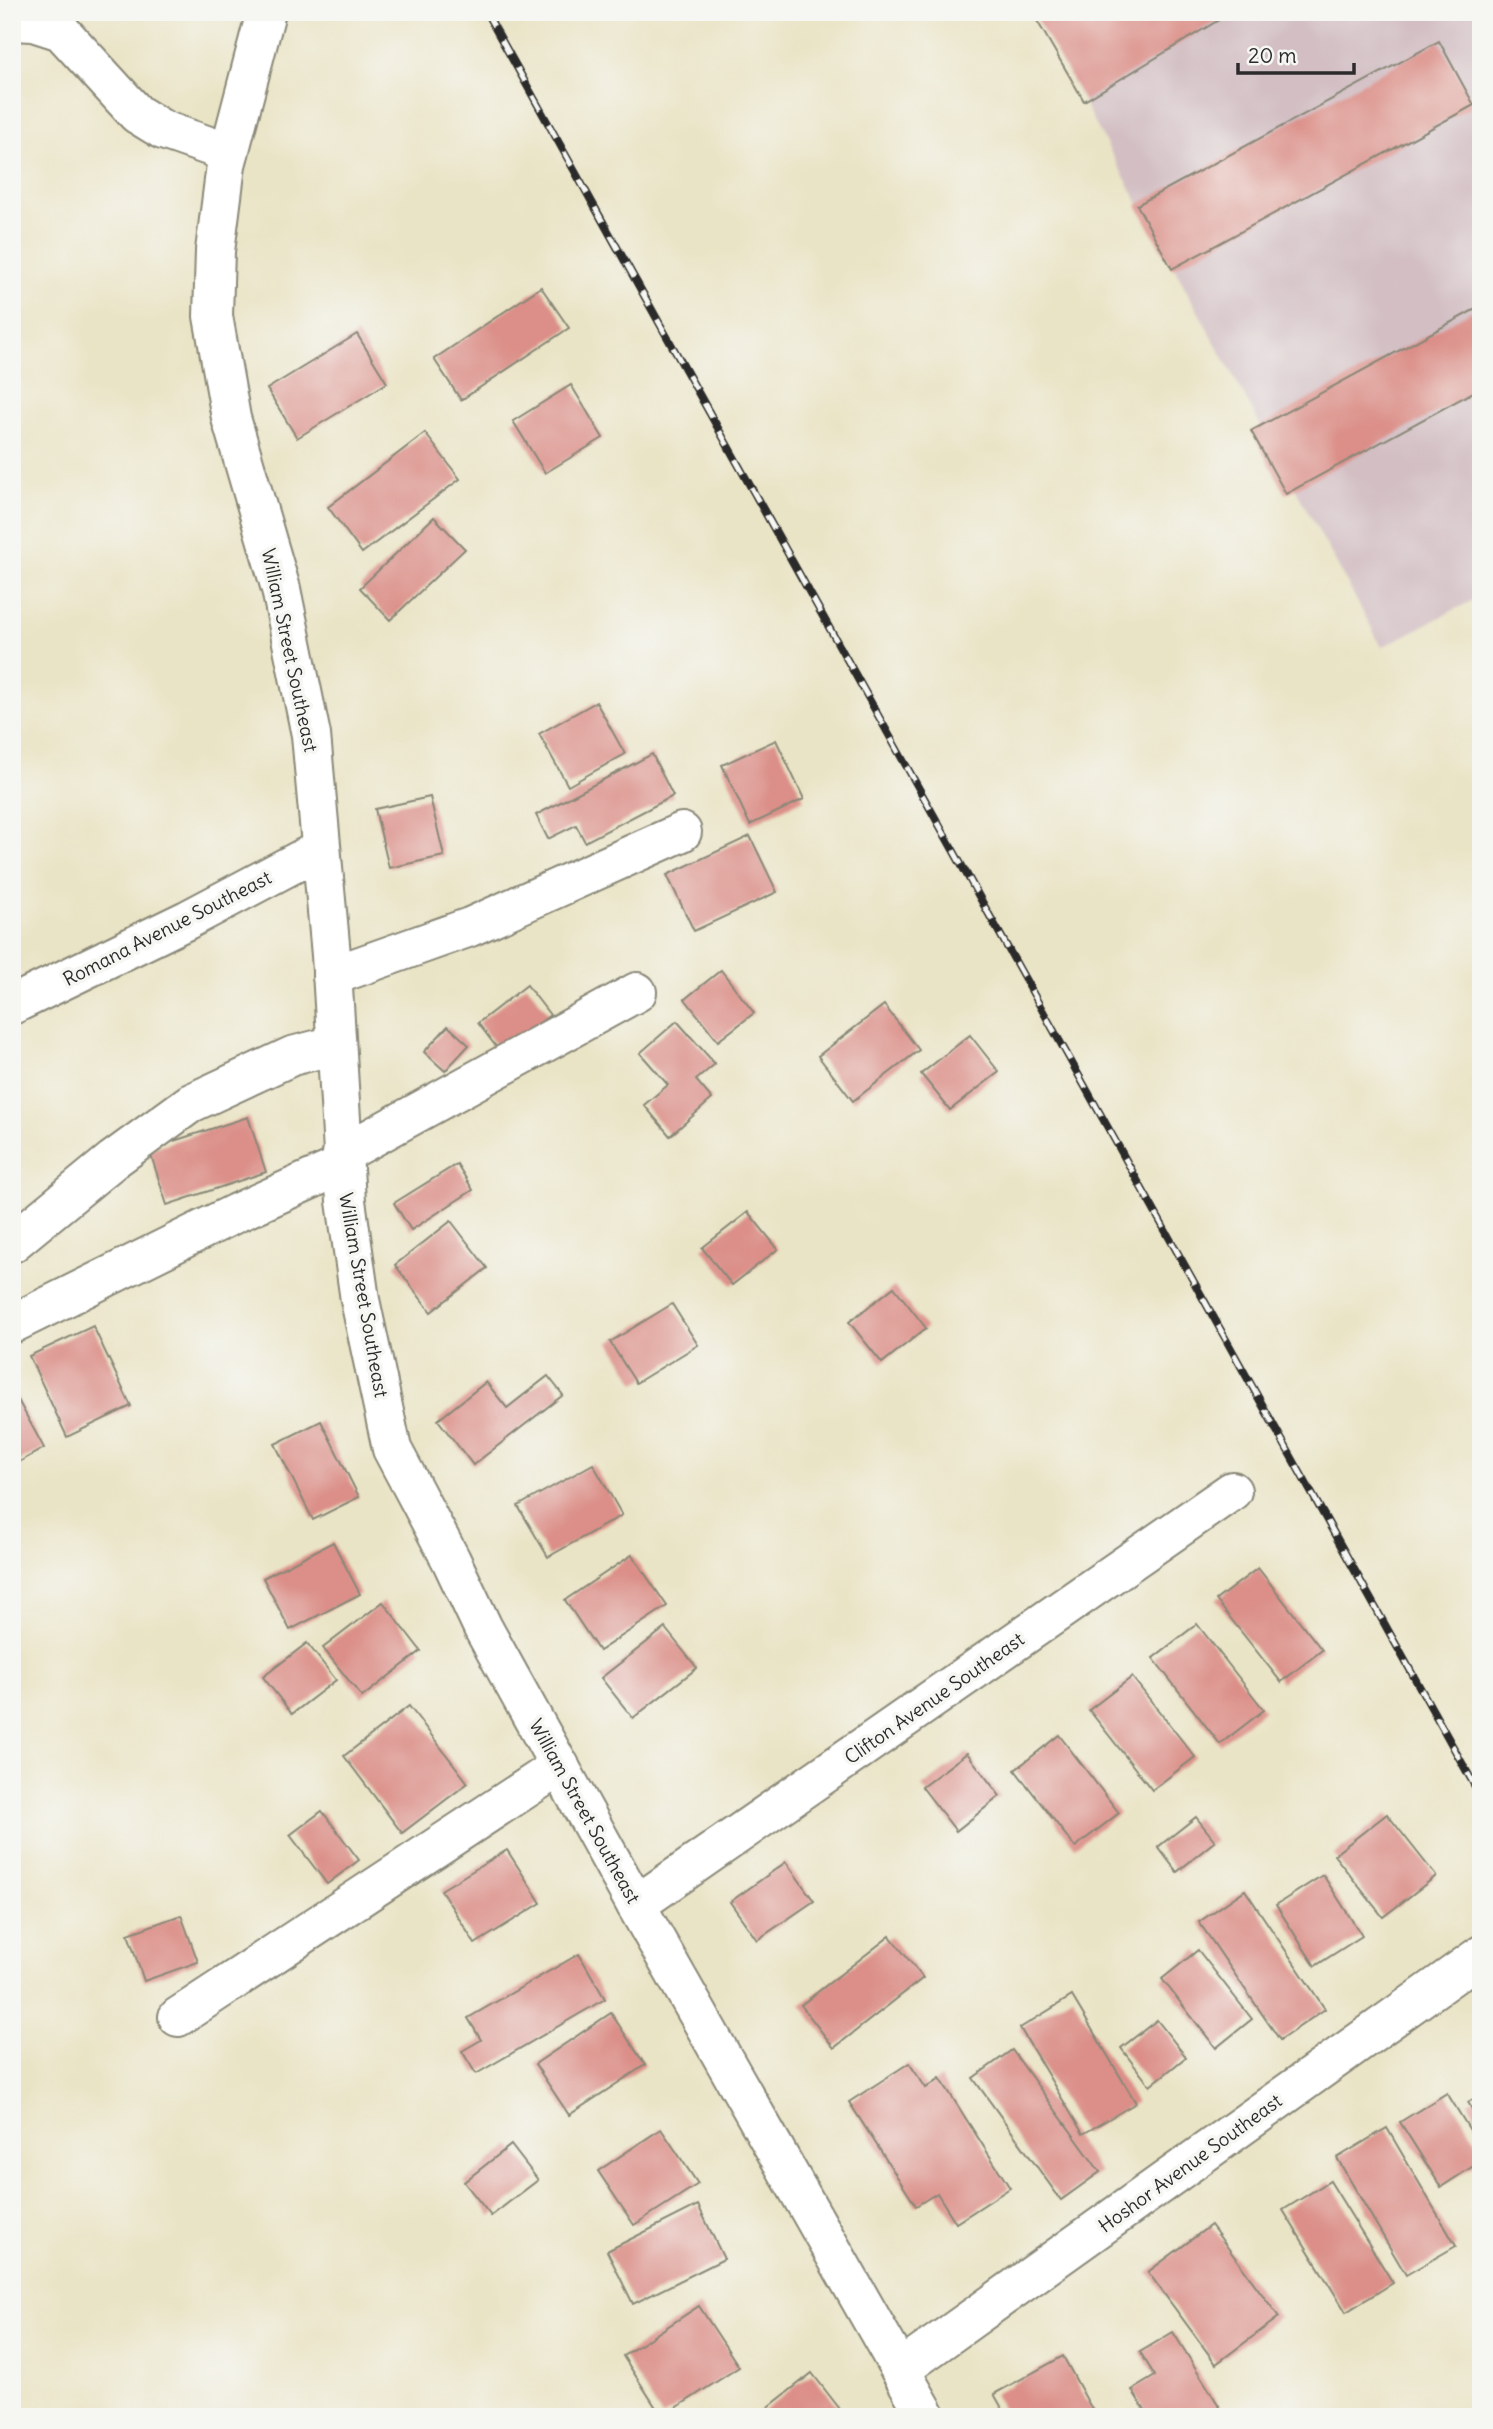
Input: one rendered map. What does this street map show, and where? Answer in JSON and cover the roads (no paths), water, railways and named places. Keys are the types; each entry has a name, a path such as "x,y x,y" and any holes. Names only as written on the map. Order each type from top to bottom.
{"street":[{"name":"William Street Southeast","path":"266,12 229,153 215,251 213,316 231,418 281,589 308,722 332,976 346,1201 360,1300 392,1449 451,1560 483,1628 636,1905 927,2417"},
{"path":"12,21 33,22 61,31 137,114 163,130 229,153"},
{"path":"332,976 470,928 682,832"},
{"name":"Romana Avenue Southeast","path":"12,1006 187,920 321,849"},
{"path":"12,1324 343,1159 638,992"},
{"path":"12,1243 113,1160 191,1103 292,1056 335,1045"},
{"name":"Clifton Avenue Southeast","path":"636,1905 1232,1490"},
{"path":"178,2017 560,1766"},
{"name":"Hoshor Avenue Southeast","path":"900,2370 1481,1955"}],"railway":[{"path":"486,12 1481,1797"}]}
